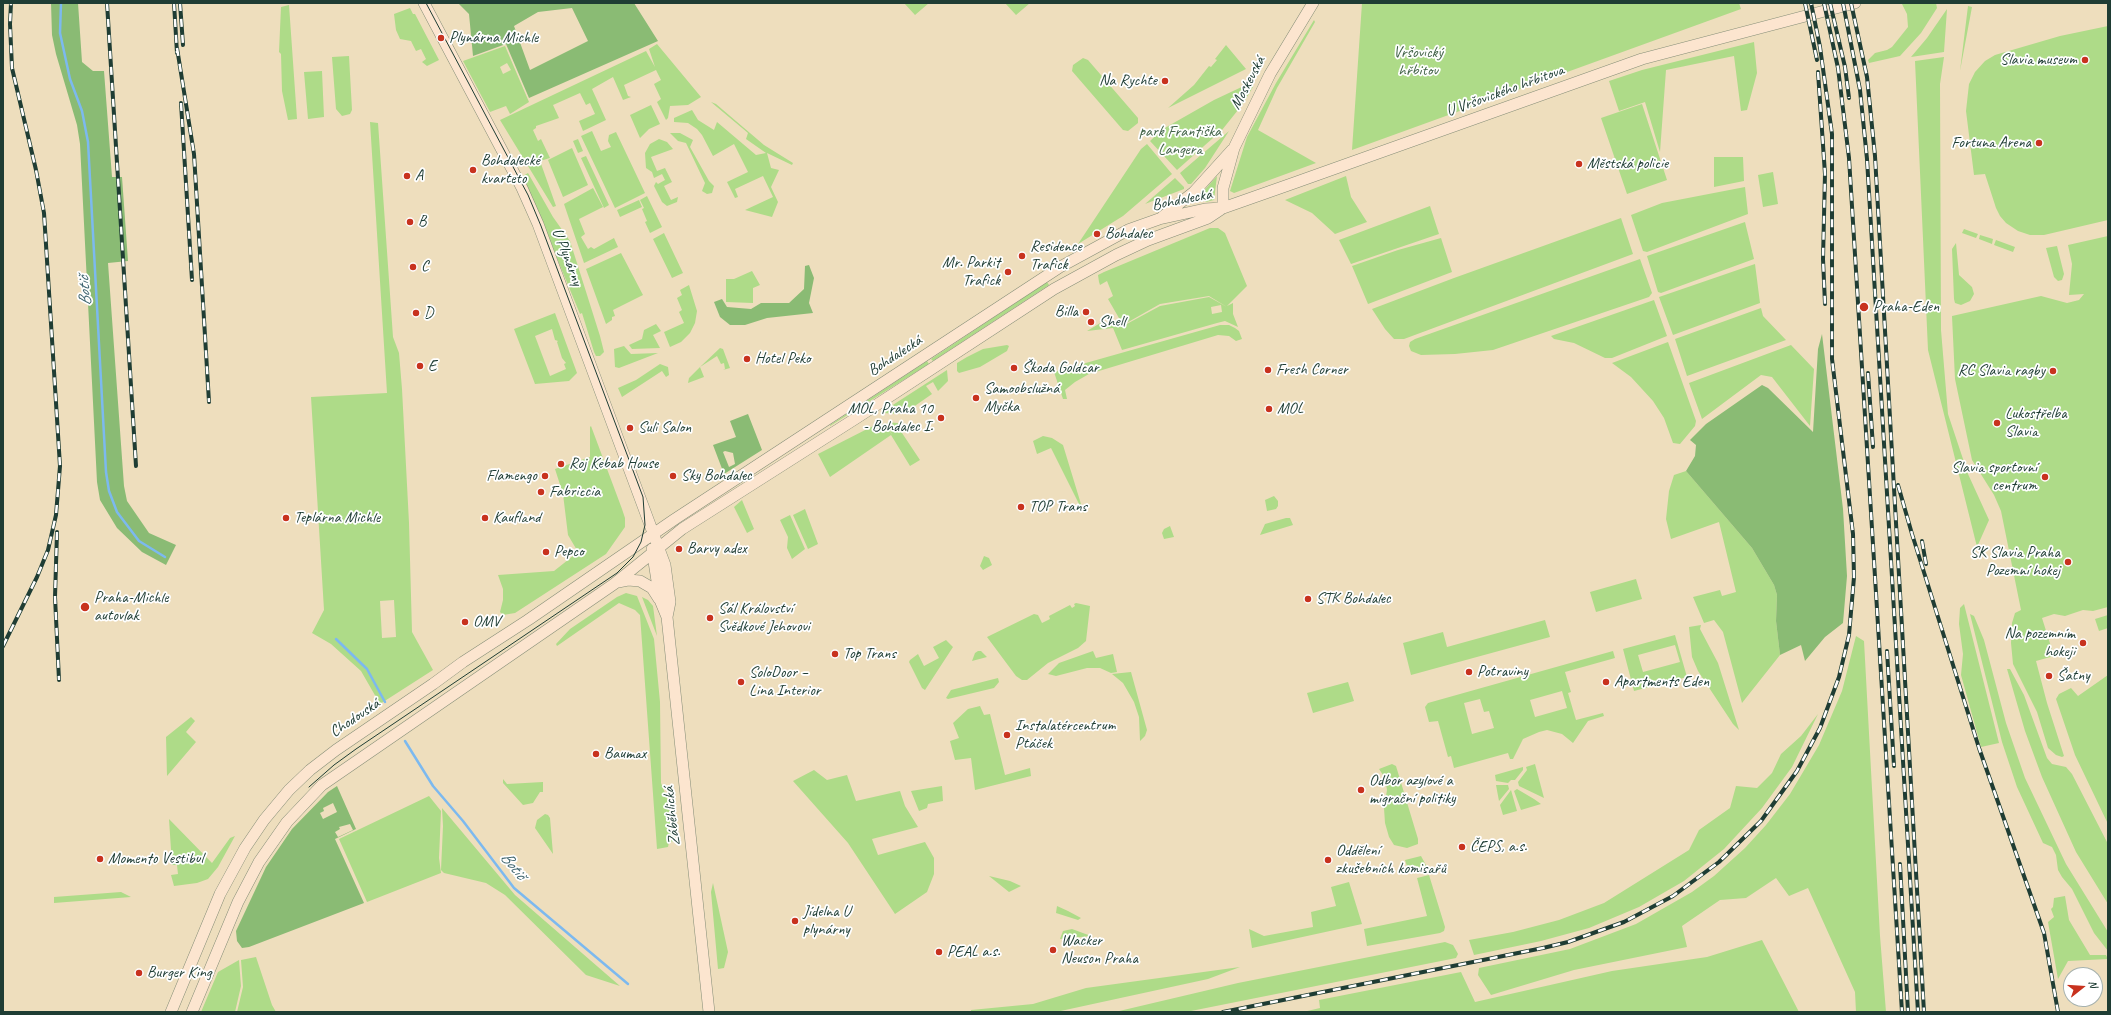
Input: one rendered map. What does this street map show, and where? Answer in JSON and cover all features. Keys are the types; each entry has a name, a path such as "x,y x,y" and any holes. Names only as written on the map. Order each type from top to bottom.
{"main road":[{"name":"U Plynárny","path":"424,3 522,188 538,224 610,416 652,535"},
{"name":"Moskevská","path":"1223,208 1223,188 1234,148 1270,74 1313,3"},
{"name":"U Vršovického hřbitova","path":"1223,208 1642,59 1855,3"},
{"path":"1159,219 1194,192 1234,148"},
{"name":"Bohdalecká","path":"652,535 1060,267 1128,230 1159,219 1206,209 1223,208"},
{"name":"Bohdalecká","path":"655,551 682,528 864,413 1054,289 1116,255 1169,232 1208,218 1223,208"},
{"name":"Záběhlická","path":"652,535 660,600 667,617 709,1012"},
{"name":"Chodovská","path":"171,1012 220,894 236,862 264,820 289,790 310,770 336,750 466,660 528,620 652,535"},
{"name":"Záběhlická","path":"655,551 665,565 670,602 667,617"},
{"path":"192,1012 222,939 250,878 287,822 322,785 614,584 655,551"},
{"path":"614,584 628,580 640,581 652,588 660,600"}],"green space":[{"path":"51,3 78,3 82,62 93,71 104,71 112,177 122,177 128,261 108,263 124,486 127,501 149,533 176,545 166,565 142,552 117,528 100,500 97,482 80,144 77,125 56,54 52,35"},
{"path":"458,3 634,3 658,41 529,98 506,44 473,56 469,14","holes":["572,8 588,41 530,70 514,26 538,12"]},
{"path":"904,3 929,3 915,15"},
{"path":"1005,3 1030,3 1016,15"},
{"name":"Vršovický hřbitov","path":"1362,3 1739,3 1741,9 1352,150"},
{"path":"1936,3 1937,8 1921,33 1900,56 1869,63 1868,60 1875,53 1892,47 1908,27 1907,14 1902,4"},
{"path":"289,5 297,119 288,120 282,91 281,54 279,52 281,7"},
{"path":"1968,6 1972,7 1960,71"},
{"path":"410,8 413,14 415,14 439,60 427,66 422,62 426,59 421,49 416,51 411,41 400,39 396,30 394,14"},
{"path":"1947,9 1944,52 1911,57 1927,38"},
{"path":"1314,20 1315,22 1277,88 1258,130 1316,163 1234,193 1230,191 1247,137 1276,83"},
{"name":"Fortuna Arena","path":"2108,26 2108,220 2044,235 2030,235 2018,231 2006,223 2000,216 1985,174 1974,175 1966,111 1969,84 1975,72 1985,61 1995,55 2060,36"},
{"path":"1754,42 1757,73 1747,110 1741,111 1734,56 1666,70 1660,152 1645,102 1619,111 1609,81 1642,70"},
{"path":"657,44 701,97 688,105 670,106 668,118 666,120 657,102 661,99 654,84 661,80 656,70 624,85 628,96 631,97 623,100 613,77 592,89 606,120 583,131 579,121 595,114 590,103 586,105 580,93 553,105 559,118 536,126 533,130 538,141 541,139 550,158 540,161 556,206 553,207 500,120 646,51 655,67 649,49"},
{"path":"1226,45 1246,69 1168,108 1194,85 1209,66 1211,67 1217,60 1215,59"},
{"path":"505,46 529,102 510,114 506,106 490,112 463,61","holes":["507,63 511,70 503,74 500,67"]},
{"path":"349,56 352,110 350,114 342,116 336,109 332,57"},
{"path":"1944,57 1940,84 1941,330 1948,414 1968,474 1989,520 1977,547 1928,350 1915,61"},
{"path":"1083,58 1088,60 1138,118 1138,123 1128,131 1123,130 1072,71 1073,65"},
{"path":"322,71 324,117 308,119 304,72"},
{"name":"park Františka Langera","path":"1248,84 1252,85 1253,87 1242,105 1222,130 1177,170 1150,141 1163,129 1214,100"},
{"path":"711,102 716,104 764,145 793,163 792,165 767,153 771,168 779,170 771,187 778,202 772,217 745,210 773,197 763,176 735,189 738,197 735,198 727,182 748,172 734,144 713,156 702,135 697,129 688,123 674,122 674,118 692,110 698,120 714,130 717,122 756,155 766,153 746,139 748,133"},
{"path":"1642,104 1667,180 1627,194 1601,118"},
{"path":"651,105 660,124 649,129 640,138 630,115"},
{"path":"370,122 378,123 393,337 399,353 402,389 409,523 412,632 433,670 380,704 361,671 331,644 312,633 324,610 311,397 387,393","holes":["394,600 396,637 382,638 380,601"]},
{"path":"592,131 601,151 611,147 608,141 609,135 616,132 645,193 615,208 581,136"},
{"path":"1229,131 1205,168 1191,184 1188,184 1180,173"},
{"path":"670,133 680,133 693,140 690,147 709,181 714,186 712,193 707,194 702,191 705,183 686,143 678,141"},
{"path":"578,139 583,151 578,153 573,141"},
{"path":"659,139 667,142 673,149 651,157 657,171 665,168 672,182 664,186 671,200 678,197 677,202 667,206 662,202 654,186 656,182 658,184 665,180 662,174 654,178 652,172 646,168 645,153 650,144"},
{"name":"park Františka Langera","path":"1147,144 1172,174 1123,216 1078,244 1141,149"},
{"path":"572,148 588,185 563,197 548,160"},
{"path":"586,156 609,205 604,208 581,158"},
{"path":"1714,157 1743,157 1744,181 1714,187"},
{"path":"1773,172 1778,204 1763,207 1758,175"},
{"path":"528,173 553,217 570,241 600,336 604,352 600,356 596,356 594,352 582,313 580,314 523,176"},
{"path":"1217,176 1214,200 1206,202 1200,195"},
{"path":"1346,176 1351,197 1367,222 1335,234 1312,213 1285,200"},
{"path":"1175,178 1184,187 1184,189 1145,204"},
{"path":"1745,187 1748,214 1647,252 1643,251 1631,215 1662,203"},
{"path":"593,188 603,207 579,219 585,234 581,237 588,249 591,247 594,249 614,238 618,247 584,263 564,204"},
{"path":"647,196 662,227 650,233 645,222 647,221 642,209 644,208 640,200"},
{"path":"639,200 642,207 620,217 617,210"},
{"path":"1430,206 1439,234 1351,264 1339,240"},
{"path":"1621,218 1633,254 1404,339 1394,339 1385,329 1372,309 1454,278"},
{"path":"1745,222 1754,259 1661,293 1658,292 1647,256"},
{"path":"1210,228 1218,228 1225,233 1247,286 1227,306 1233,303 1233,314 1238,327 1225,321 1122,350 1113,328 1087,331 1102,322 1104,326 1118,319 1123,326 1160,306 1209,297 1227,307 1209,296 1160,304 1123,325 1108,299 1113,296 1107,281 1100,285 1098,275","holes":["1221,305 1222,312 1212,314 1211,307"]},
{"path":"1964,229 1978,234 1976,238 1962,233"},
{"path":"664,233 683,273 672,278 653,239"},
{"path":"1980,235 1993,239 1992,244 1979,239"},
{"name":"Slavia sportovní centrum","path":"2108,236 2108,607 2093,611 2083,610 2065,616 2054,614 2042,618 2054,656 2036,661 2047,703 2064,756 2062,757 2056,755 2048,748 2037,712 2013,664 2011,643 2012,623 2015,613 2021,610 2001,511 1994,495 1972,460 1955,379 1952,316 2041,296 2067,303 2079,300 2084,294 2069,295 2072,264 2068,245"},
{"path":"1441,238 1452,272 1368,304 1352,266 1398,250"},
{"path":"1996,240 2015,247 2013,252 1994,245"},
{"path":"1956,243 1959,275 1972,287 1974,294 1970,301 1961,305 1955,303 1954,299 1952,249"},
{"path":"2057,246 2064,274 2062,280 2058,281 2054,277 2046,248"},
{"path":"621,253 643,295 613,310 615,316 612,317 612,320 606,324 586,269"},
{"path":"1640,259 1652,293 1649,297 1493,350 1455,354 1421,355 1411,351 1409,346 1410,342 1415,339"},
{"path":"1755,264 1760,303 1673,335 1659,297"},
{"path":"809,265 814,278 809,303 813,313 767,318 745,325 730,325 720,317 714,302 722,299 727,307 751,309 761,303 789,303 804,289 805,266"},
{"path":"752,271 760,285 753,288 753,303 726,302 726,279 734,279"},
{"path":"1047,282 1049,285 933,361 931,359"},
{"path":"689,285 697,311 695,323 690,333 681,342 670,347 664,332 684,323 679,312 682,310 677,298 682,295 680,290"},
{"path":"1654,300 1667,336 1612,358 1605,358 1574,343 1554,339 1551,336"},
{"path":"1761,308 1763,316 1786,340 1687,376 1675,339"},
{"path":"555,313 577,373 569,381 535,384 514,329","holes":["552,329 555,340 558,341 557,342 562,358 566,363 564,364 566,369 550,376 535,336"]},
{"path":"656,324 661,331 653,335 660,348 632,349 629,345 642,339 644,330"},
{"path":"1220,325 1229,325 1235,328 1239,331 1242,339 1236,341 1229,336 1218,335 1089,374 1065,390 1067,399 1063,399 1054,372"},
{"path":"1822,334 1843,509 1847,576 1843,623 1825,637 1805,661 1801,645 1780,655 1776,621 1777,595 1774,585 1752,548 1686,471 1695,456 1696,445 1690,440 1706,424 1762,385 1768,388 1813,432 1818,349"},
{"path":"1668,342 1696,421 1695,426 1680,444 1673,443 1664,418 1653,401 1631,377 1612,363"},
{"path":"1007,345 1009,346 1007,351 980,367 959,373 957,371 957,363 967,357 983,349"},
{"path":"1791,345 1814,369 1810,426 1772,377 1761,375 1702,419 1689,383"},
{"path":"624,346 631,354 658,353 619,368 615,367 614,349"},
{"path":"720,348 723,349 730,368 723,370 725,369 724,363 721,364 717,356 700,367"},
{"path":"927,361 929,364 830,426 830,425"},
{"path":"660,364 668,367 669,375 666,377 662,371 622,397 618,388 636,380"},
{"path":"700,367 704,377 688,383 689,378"},
{"path":"947,370 948,381 938,391 933,382 926,386 932,394 909,410 899,414 884,413 885,410"},
{"path":"748,414 762,450 724,474 713,445 736,437 730,421","holes":["723,452 733,453 735,464 729,467"]},
{"path":"887,423 904,424 905,429 902,433 920,460 910,466 891,435 830,477 818,454 875,425 886,424 892,435"},
{"path":"591,426 622,509 625,518 625,527 606,554 515,613 503,615 500,612 503,600 503,589 498,575 554,571 578,552 568,535 563,494 555,469 590,457"},
{"path":"1043,436 1052,438 1063,445 1084,514 1051,448 1037,454 1033,441"},
{"path":"1686,471 1752,548 1774,585 1777,595 1776,621 1780,655 1742,703 1723,632 1714,620 1704,623 1693,597 1720,590 1722,596 1736,592 1719,522 1671,539 1666,519 1669,491 1674,475"},
{"path":"1274,496 1278,501 1278,506 1276,509 1267,511 1265,500"},
{"path":"742,500 754,529 747,533 734,507"},
{"path":"805,509 818,544 808,549 793,515"},
{"path":"790,515 805,549 792,559 787,548 788,537 780,520"},
{"path":"1290,518 1293,525 1260,535 1265,524"},
{"path":"1170,526 1174,537 1164,539 1162,533 1164,529"},
{"path":"984,556 989,558 992,565 983,570 980,566"},
{"path":"1636,579 1642,599 1596,612 1590,592"},
{"path":"626,593 637,596 654,639 660,702 661,783 672,811 675,841 669,842 668,847 657,849 640,615 635,610 619,603 557,646 556,644 570,629 617,597"},
{"path":"642,597 648,600 653,606 657,636"},
{"path":"1076,603 1090,606 1086,641 1078,648 1048,663 1027,680 1022,680 1016,676 987,637 1034,614 1038,615 1042,623 1050,619 1049,616 1070,605 1072,608"},
{"path":"1964,604 1999,743 1981,747 1961,675 1963,654 1959,624 1960,608"},
{"path":"1970,614 1974,616 1984,640 2006,723 2025,778 2066,864 2108,932 2108,951 2094,933 2072,889 2058,870 2056,855 2052,847 2043,843 2017,787 2002,742"},
{"path":"2108,615 2108,628 2099,631 2095,619"},
{"path":"1545,620 1550,637 1411,675 1403,643 1443,632 1447,647"},
{"path":"1701,625 1700,629 1718,663 1739,730 1733,724 1698,671 1692,657 1689,627"},
{"path":"1675,635 1687,677 1634,691 1623,649","holes":["1675,645 1680,662 1643,672 1638,655"]},
{"path":"1856,636 1864,641 1880,936 1886,1012 1856,1012 1855,992 1808,888 1789,896 1776,878 1746,898 1720,900 1682,926 1687,947 1574,970 1491,995 1478,975 1479,968 1570,949 1636,924 1692,892 1714,876 1745,848 1766,825 1790,794 1819,745 1842,691"},
{"path":"946,640 953,647 925,690 922,688 909,662 918,654 924,666 939,658 933,647"},
{"path":"981,651 987,657 972,661 975,653"},
{"path":"1093,651 1096,658 1113,654 1117,672 1111,673 1100,668 1087,668 1056,676 1048,674 1059,663"},
{"path":"1613,651 1615,658 1565,672 1571,692 1568,693 1576,720 1603,713 1604,716 1588,721 1573,743 1562,734 1547,730 1523,739 1513,759 1510,759 1508,753 1454,768 1451,756 1448,757 1438,721 1429,722 1425,707 1428,703","holes":["1562,691 1567,708 1535,717 1530,700","1480,699 1484,712 1489,711 1494,728 1472,734 1464,703"]},
{"path":"2007,669 2010,669 2024,695 2047,758 2052,764 2066,767 2072,774 2108,844 2108,904 2076,852 2042,777 2025,731"},
{"path":"1131,672 1147,730 1145,736 1140,741 1139,717 1134,702 1123,683 1112,674"},
{"path":"2108,675 2108,824 2075,755 2056,699 2059,694 2071,688 2078,696"},
{"path":"998,678 999,682 994,688 948,699 946,698 951,690"},
{"path":"1348,682 1354,701 1313,713 1307,693"},
{"path":"980,706 984,715 990,714 1005,775 1030,768 1031,776 975,790 971,758 955,760 950,741 959,738 953,723 968,709"},
{"path":"1818,714 1792,767 1762,808 1724,849 1684,881 1639,907 1589,928 1541,941 1474,955 1469,940 1513,932 1559,920 1604,903 1689,850 1699,830 1730,808 1736,786 1757,788 1772,773 1781,754 1801,736"},
{"path":"191,717 195,721 186,732 196,742 167,776 166,737"},
{"path":"1392,764 1396,766 1418,839 1418,844 1407,848 1394,845 1389,837 1385,823 1384,808 1387,790 1385,778 1379,769"},
{"path":"1535,764 1544,798 1519,786 1518,782 1527,770 1526,767"},
{"path":"1523,767 1523,770 1515,780 1511,780 1508,783 1496,781 1495,775"},
{"path":"814,770 827,780 847,775 856,801 900,791 905,806 918,827 872,839 878,855 925,842 934,858 934,874 927,892 895,914 848,843 793,781"},
{"path":"503,779 507,784 543,782 543,792 540,792 533,803 523,805 503,783"},
{"path":"1496,785 1508,785 1509,789 1499,801"},
{"path":"337,786 356,829 335,839 364,903 249,947 242,948 237,941 236,931 266,867 292,829 328,792","holes":["333,803 337,812 323,819 320,813 324,811 323,808","350,824 353,830 338,837 335,832 340,829 339,827"]},
{"path":"942,786 943,801 928,804 927,808 919,811 911,791"},
{"path":"1517,789 1541,804 1521,810 1514,791"},
{"path":"1511,790 1517,811 1503,815 1500,805"},
{"path":"429,796 441,811 439,858 441,873 367,902 339,839"},
{"path":"442,808 515,895 620,986 586,975 505,895 486,883 444,873 441,870 443,826"},
{"path":"545,814 550,818 553,854 535,828 537,820"},
{"path":"169,819 212,863 230,838 235,836 218,867 208,879 197,883 174,886 171,875 178,874 177,865 172,865"},
{"path":"1421,856 1427,867 1409,872 1405,860"},
{"path":"1429,875 1445,927 1444,931 1367,946 1364,929 1427,916 1417,878"},
{"path":"989,876 1010,881 1021,886 1009,892"},
{"path":"1349,882 1362,924 1252,948 1249,929 1264,936 1313,927 1311,912 1336,906 1331,887"},
{"path":"713,883 728,952 724,968 718,969 711,892"},
{"path":"121,892 131,897 54,903 54,897"},
{"path":"2065,896 2069,920 2090,955 2106,955 2108,959 2068,961 2065,967 2063,967 2058,979 2048,922 2054,917 2051,909 2053,907 2054,898"},
{"path":"1057,906 1081,918 1078,920 1056,913"},
{"path":"1072,929 1091,936 1060,939 1063,931"},
{"path":"1762,940 1799,1012 1303,1012 1320,1008 1319,1000 1461,972 1475,1002 1612,971 1707,957"},
{"path":"1445,942 1453,945 1458,954 1456,958 1186,1012 1115,1012 1238,983"},
{"path":"256,957 272,1005 276,1012 237,1012 243,987 241,960"},
{"path":"239,960 241,986 235,1012 201,1012 218,972"},
{"path":"1240,967 1208,979 1056,1012 971,1012 971,1010 1033,1004 1086,988"}],"waterway":[{"name":"Botič","path":"61,3 60,33 70,79 82,111 88,142 106,472 109,491 117,512 139,541 165,557"},
{"name":"Botič","path":"336,639 367,669 385,702"},
{"name":"Botič","path":"405,741 433,786 463,821 514,888 628,984"}],"tram line":[{"path":"309,787 334,765 356,749 617,573 633,557 641,542 645,525 643,497 528,195 426,3"}],"railway":[{"path":"3,646 37,577 48,550 56,515 60,466 44,213 36,170 12,68 10,24 11,3"},
{"path":"107,3 136,466"},
{"path":"174,3 177,53"},
{"path":"180,3 183,45"},
{"path":"1805,3 1817,60"},
{"path":"1223,1012 1543,948 1568,942 1624,922 1673,896 1719,862 1761,821 1797,771 1820,728 1839,677 1849,635 1854,577 1853,534 1832,359 1832,134 1820,47 1811,3"},
{"path":"1824,3 1838,68 1849,158 1902,1012"},
{"path":"1830,3 1845,67 1849,98"},
{"path":"1843,3 1860,90 1867,159 1918,1012"},
{"path":"1851,3 1867,77 1875,156 1924,1012"},
{"path":"177,48 194,154 209,402"},
{"path":"1818,72 1825,174 1823,259 1825,304"},
{"path":"181,103 192,280"},
{"path":"1868,373 1873,447"},
{"path":"1898,485 1979,748 2044,933 2058,1012"},
{"path":"57,532 55,597 59,680"},
{"path":"1922,541 1926,564"},
{"path":"1887,651 1894,766"},
{"path":"1900,864 1908,1012"}],"place":[{"name":"Plynárna Michle","path":"441,38"},
{"name":"Slavia museum","path":"2085,60"},
{"name":"Na Rychte","path":"1165,81"},
{"name":"Fortuna Arena","path":"2039,143"},
{"name":"Městská policie","path":"1579,164"},
{"name":"Bohdalecké kvarteto","path":"473,170"},
{"name":"A","path":"407,176"},
{"name":"B","path":"410,222"},
{"name":"Bohdalec","path":"1097,234"},
{"name":"Residence Trafick","path":"1022,256"},
{"name":"C","path":"413,267"},
{"name":"Mr. Parkit Trafick","path":"1008,272"},
{"name":"Praha-Eden","path":"1864,307"},
{"name":"Billa","path":"1086,312"},
{"name":"D","path":"416,313"},
{"name":"Shell","path":"1091,322"},
{"name":"Hotel Peko","path":"747,359"},
{"name":"E","path":"420,366"},
{"name":"Škoda Goldcar","path":"1014,368"},
{"name":"Fresh Corner","path":"1268,370"},
{"name":"RC Slavia ragby","path":"2053,371"},
{"name":"Samoobslužná Myčka","path":"976,398"},
{"name":"MOL","path":"1269,409"},
{"name":"MOL, Praha 10 - Bohdalec I.","path":"941,418"},
{"name":"Lukostřelba Slavia","path":"1997,423"},
{"name":"Suli Salon","path":"630,428"},
{"name":"Roj Kebab House","path":"561,464"},
{"name":"Flamengo","path":"545,476"},
{"name":"Sky Bohdalec","path":"673,476"},
{"name":"Slavia sportovní centrum","path":"2045,477"},
{"name":"Fabriccia","path":"541,492"},
{"name":"TOP Trans","path":"1021,507"},
{"name":"Teplárna Michle","path":"286,518"},
{"name":"Kaufland","path":"485,518"},
{"name":"Barvy adex","path":"679,549"},
{"name":"Pepco","path":"546,552"},
{"name":"SK Slavia Praha Pozemní hokej","path":"2068,562"},
{"name":"STK Bohdalec","path":"1308,599"},
{"name":"Praha-Michle autovlak","path":"85,607"},
{"name":"Sál Království Svědkové Jehovovi","path":"710,618"},
{"name":"OMV","path":"465,622"},
{"name":"Na pozemním hokeji","path":"2083,643"},
{"name":"Top Trans","path":"835,654"},
{"name":"Potraviny","path":"1469,672"},
{"name":"Šatny","path":"2049,676"},
{"name":"SoloDoor – Lina Interior","path":"741,682"},
{"name":"Apartments Eden","path":"1606,682"},
{"name":"Instalatércentrum Ptáček","path":"1007,735"},
{"name":"Baumax","path":"596,754"},
{"name":"Odbor azylové a migrační politiky","path":"1361,790"},
{"name":"ČEPS, a.s.","path":"1462,847"},
{"name":"Momento Vestibul","path":"100,859"},
{"name":"Oddělení zkušebních komisařů","path":"1328,860"},
{"name":"Jídelna U plynárny","path":"795,921"},
{"name":"Wacker Neuson Praha","path":"1053,950"},
{"name":"PEAL a.s.","path":"939,952"},
{"name":"Burger King","path":"139,973"}]}
